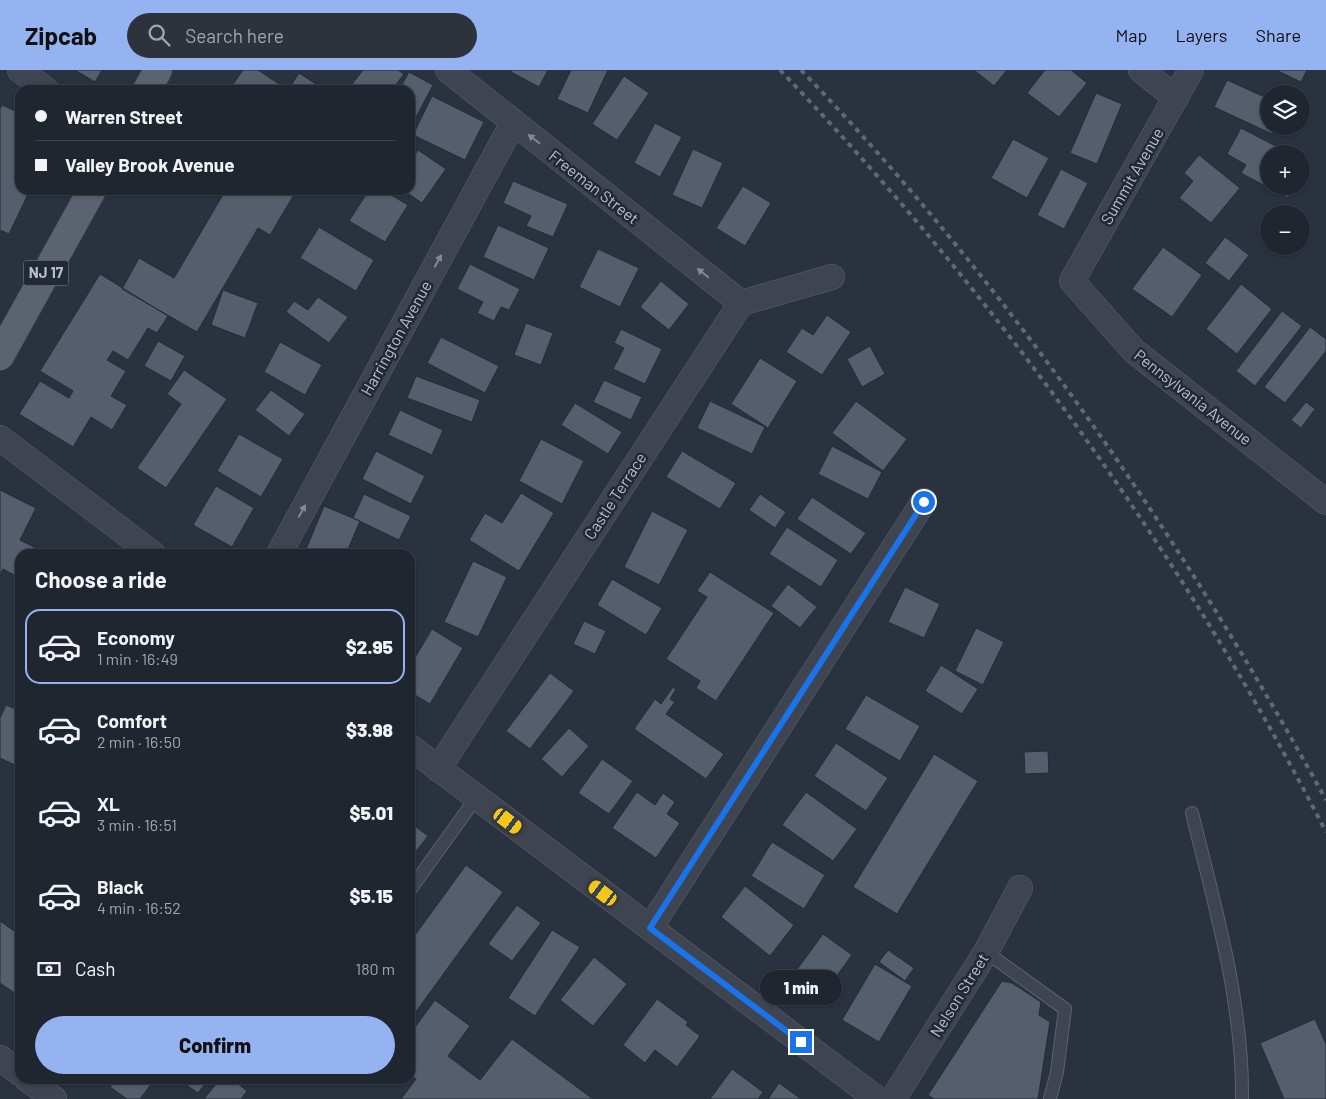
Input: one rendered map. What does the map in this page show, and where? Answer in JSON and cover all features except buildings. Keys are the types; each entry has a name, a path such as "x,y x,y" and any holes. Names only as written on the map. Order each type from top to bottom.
{"main road":[{"path":"149,85 158,70"},
{"name":"NJ 17","path":"0,356 89,195"}],"street":[{"path":"20,70 40,85"},
{"name":"Freeman Street","path":"448,70 741,303"},
{"path":"1141,70 1176,98"},
{"name":"Summit Avenue","path":"1072,280 1191,70"},
{"name":"Harrington Avenue","path":"282,549 513,123"},
{"path":"741,303 832,277"},
{"name":"Pennsylvania Avenue","path":"1072,280 1134,352 1326,502"},
{"name":"Castle Terrace","path":"438,768 741,303"},
{"path":"0,438 146,549"},
{"path":"650,928 924,502"},
{"path":"415,752 877,1099"},
{"name":"Nelson Street","path":"894,1099 986,952 1020,888"},
{"path":"0,1058 15,1069"},
{"path":"34,1084 54,1099"}],"lane":[{"path":"415,883 476,798"},
{"path":"1192,813 1229,962 1243,1063 1242,1099"},
{"path":"986,952 1065,1009 1057,1072 1050,1099"}],"railway":[{"path":"780,70 859,156 936,245 1010,337 1080,432 1148,529 1211,628 1271,729 1326,832"},
{"path":"801,70 878,153 951,239 1021,327 1088,418 1212,606 1326,800"}],"route":[{"path":"801,1042 650,928 924,502"}]}
